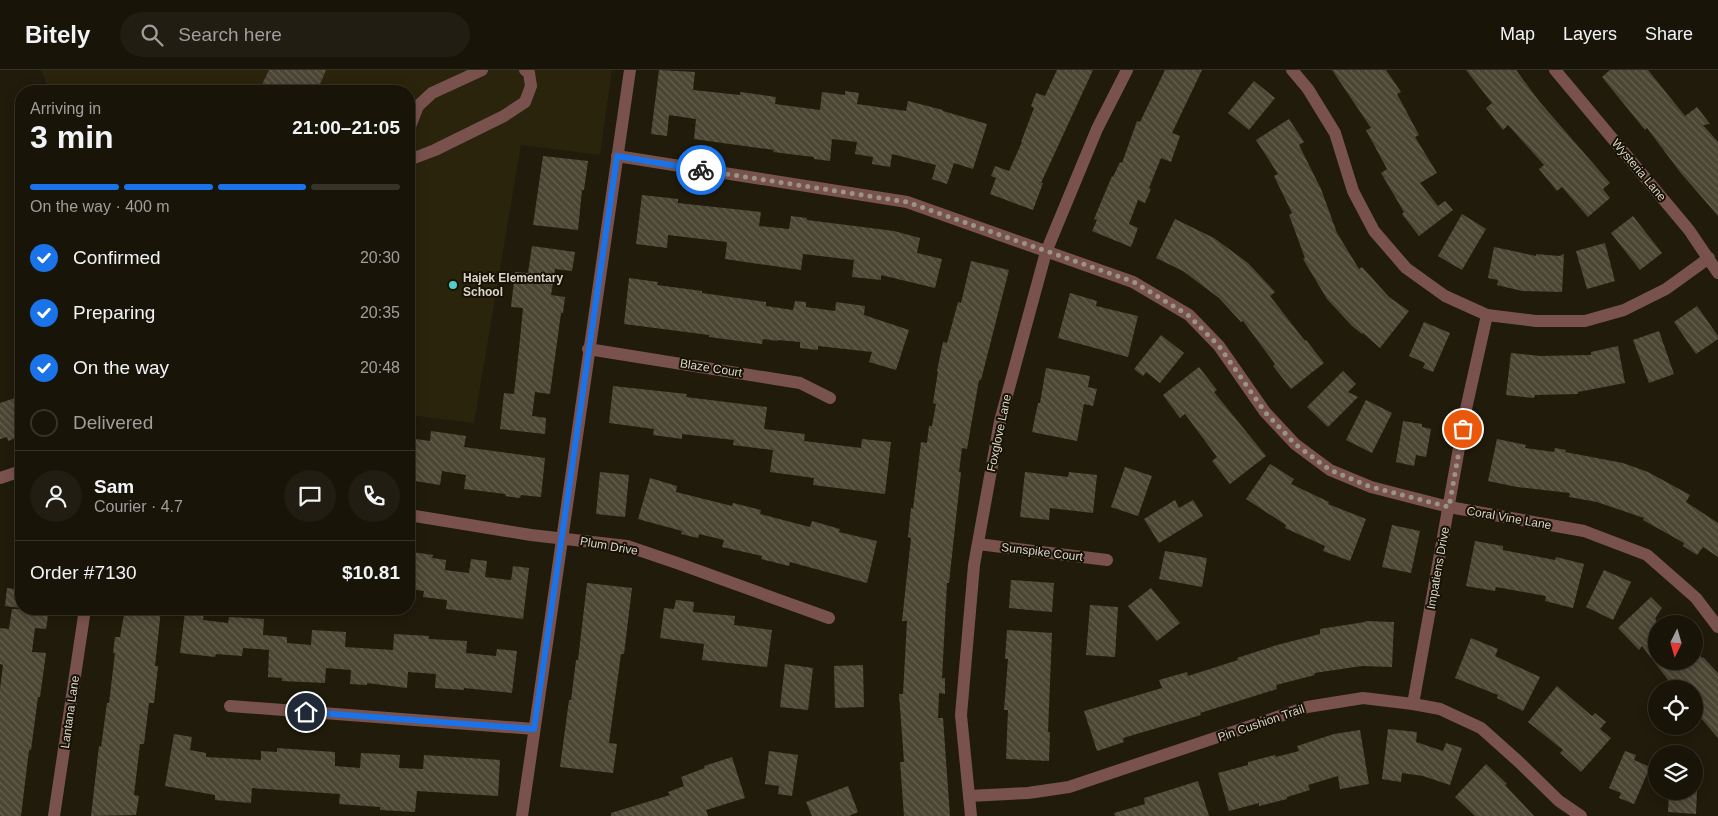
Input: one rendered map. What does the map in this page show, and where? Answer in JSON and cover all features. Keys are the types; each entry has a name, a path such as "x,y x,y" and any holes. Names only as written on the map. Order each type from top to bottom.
{"street":[{"path":"415,114 418,106 432,93 482,70"},
{"path":"415,157 504,116 525,102 531,86 529,73 525,70"},
{"path":"522,816 563,539 588,349 630,70"},
{"name":"Foxglove Lane","path":"972,816 961,715 974,564 1000,421 1046,252 1097,129 1127,70"},
{"path":"1292,70 1308,89 1335,134 1353,191 1374,231 1406,268 1445,296 1487,315 1536,321 1585,320 1624,310 1657,293 1709,258"},
{"name":"Wysteria Lane","path":"1555,70 1689,230 1718,273"},
{"name":"Coral Vine Lane","path":"617,156 907,202 1134,282 1188,315 1219,346 1265,412 1295,444 1330,470 1371,487 1449,507 1584,531 1647,555 1696,598 1718,627"},
{"name":"Impatiens Drive","path":"1414,704 1466,409 1487,315"},
{"name":"Blaze Court","path":"588,349 800,383 830,398"},
{"path":"0,478 15,473"},
{"name":"Plum Drive","path":"415,515 531,535 627,546 828,618"},
{"name":"Sunspike Court","path":"978,544 1107,560"},
{"name":"Lantana Lane","path":"54,816 84,615"},
{"name":"Pin Cushion Trail","path":"969,796 1028,793 1069,787 1307,707 1363,698 1440,709 1481,728 1559,801 1577,815"},
{"path":"230,706 534,729"}],"shaded area":[{"name":"Hajek Elementary School","path":"41,70 612,70 600,155 521,145 474,423 415,416 415,85 47,85"}],"building":[{"path":"269,70 326,70 320,85 262,85"},
{"path":"659,70 695,72 693,90 740,95 740,92 776,97 775,104 820,110 822,92 845,95 845,91 859,93 857,104 906,111 908,101 987,124 973,169 954,163 947,184 932,179 936,165 892,154 890,167 872,164 873,157 855,154 857,142 832,139 830,161 773,152 774,150 694,139 696,119 669,115 667,136 651,134"},
{"path":"1057,70 1093,70 1041,183 1043,183 1033,210 990,194 996,178 991,176 995,166 1009,171 1034,108 1031,106 1036,93 1045,96"},
{"path":"1165,70 1202,70 1172,133 1180,136 1171,162 1161,158 1145,203 1138,200 1129,224 1138,228 1131,247 1092,231 1097,220 1094,219 1112,176 1120,162 1122,163 1137,121 1140,122"},
{"path":"1332,70 1386,70 1401,92 1397,94 1419,135 1415,137 1437,173 1420,183 1438,206 1445,201 1453,210 1419,236 1402,214 1404,212 1381,173 1387,169 1366,130 1371,128"},
{"path":"1466,70 1516,70 1539,101 1610,183 1603,189 1610,198 1588,217 1562,187 1557,191 1539,169 1544,165 1508,125 1503,130 1486,108 1492,103"},
{"path":"1610,70 1648,70 1685,116 1697,107 1710,124 1703,125 1718,142 1718,216 1680,172 1647,128 1645,130 1602,77"},
{"path":"1254,81 1275,98 1249,130 1228,113"},
{"path":"1289,119 1304,142 1299,145 1321,189 1337,233 1359,269 1362,267 1389,297 1409,311 1380,348 1352,326 1327,299 1303,259 1305,258 1289,215 1292,213 1274,176 1278,174 1256,140"},
{"path":"543,156 588,161 584,190 582,190 578,230 533,225"},
{"path":"642,195 678,199 678,203 761,212 759,226 789,229 791,216 807,218 807,220 894,231 920,238 917,253 942,259 935,288 881,275 881,280 852,277 854,260 803,254 801,270 725,259 727,242 668,235 667,248 636,244"},
{"path":"1462,214 1486,229 1462,270 1438,256"},
{"path":"1633,216 1662,253 1640,270 1611,233"},
{"path":"1175,219 1214,238 1248,263 1275,292 1270,296 1324,363 1291,389 1243,321 1241,322 1219,298 1183,271 1156,258"},
{"path":"1605,243 1615,281 1587,289 1576,251"},
{"path":"532,246 575,252 572,271 555,269 551,295 565,297 563,313 561,313 550,394 535,392 532,416 546,418 545,434 500,429 504,393 514,394 523,308 511,307 515,272 528,273"},
{"path":"1494,247 1536,256 1536,254 1559,256 1564,254 1562,292 1522,291 1497,285 1498,280 1488,278"},
{"path":"971,261 1009,270 981,380 979,380 967,449 962,448 949,583 947,583 942,678 945,678 945,694 939,693 938,718 943,718 950,816 904,816 900,762 904,762 899,694 903,694 907,621 902,621 911,538 908,537 911,508 913,509 921,442 927,443 929,426 932,426 936,404 933,403 937,371 943,342 947,343 958,302 961,303"},
{"path":"629,278 658,282 657,285 702,291 702,293 766,302 766,306 793,310 795,301 806,302 806,307 835,311 836,302 865,306 864,315 909,330 896,370 869,362 872,352 818,346 818,350 800,348 800,342 778,340 763,339 762,344 624,324"},
{"path":"1070,293 1097,301 1096,306 1138,316 1128,357 1058,338"},
{"path":"1697,306 1718,336 1718,339 1696,354 1674,322"},
{"path":"1424,322 1450,333 1433,372 1423,368 1425,363 1409,356"},
{"path":"1659,331 1674,374 1649,383 1633,340"},
{"path":"1161,335 1184,353 1160,383 1146,372 1143,376 1134,369"},
{"path":"1618,346 1625,383 1578,392 1578,394 1535,395 1534,398 1506,395 1511,353 1540,356 1591,355 1591,352"},
{"path":"1199,367 1217,390 1214,392 1266,456 1230,484 1212,461 1217,457 1185,414 1180,418 1163,395"},
{"path":"1046,368 1090,376 1088,387 1097,389 1093,406 1084,404 1077,441 1032,432 1038,403 1040,403"},
{"path":"1343,371 1356,384 1348,392 1358,397 1328,427 1307,407"},
{"path":"613,386 687,394 686,397 767,407 764,429 805,434 804,441 861,448 862,439 891,442 885,494 813,485 814,478 770,472 773,450 733,445 734,440 682,434 682,439 653,435 654,429 609,423"},
{"path":"15,398 15,438 8,441 7,437 0,439 0,403"},
{"path":"1366,400 1392,413 1372,453 1346,440"},
{"path":"1403,421 1422,424 1422,427 1431,429 1426,457 1416,455 1414,466 1396,462"},
{"path":"431,431 466,436 464,447 545,458 541,497 521,495 520,498 505,496 506,494 464,489 466,475 442,471 440,485 415,481 415,439 430,441"},
{"path":"1497,439 1526,445 1525,448 1554,452 1555,448 1566,450 1565,452 1623,463 1648,472 1690,495 1686,502 1718,523 1718,557 1703,547 1697,555 1683,546 1684,543 1643,520 1644,518 1597,502 1569,497 1570,493 1517,487 1488,481"},
{"path":"1270,464 1294,479 1291,484 1329,502 1328,504 1366,519 1350,561 1323,551 1325,546 1285,528 1286,525 1246,499"},
{"path":"1125,467 1152,476 1138,516 1111,507"},
{"path":"600,472 629,475 625,517 596,514"},
{"path":"1025,472 1068,477 1069,472 1097,475 1093,513 1050,508 1049,520 1020,517"},
{"path":"650,478 677,486 676,492 732,506 733,503 761,510 760,514 810,527 812,521 840,529 839,532 877,541 867,583 790,562 789,566 761,559 762,556 722,547 724,540 699,534 698,538 681,534 682,531 638,519"},
{"path":"1175,500 1179,508 1193,500 1203,516 1159,543 1144,519"},
{"path":"1392,525 1420,531 1411,573 1382,567"},
{"path":"1475,541 1503,546 1503,550 1555,560 1556,557 1584,564 1573,608 1545,601 1546,596 1496,587 1495,591 1466,586"},
{"path":"1165,551 1207,558 1202,587 1159,579"},
{"path":"415,552 433,555 432,558 446,560 445,570 469,573 471,559 487,561 485,577 511,580 513,566 529,568 523,619 446,609 447,600 423,597 424,591 415,590"},
{"path":"1604,570 1631,582 1613,620 1586,607"},
{"path":"1011,580 1054,583 1052,612 1009,608"},
{"path":"587,583 632,588 624,654 621,654 609,743 617,744 613,773 560,767 569,700 571,700 576,660 578,660"},
{"path":"7,588 15,589 15,607 5,606"},
{"path":"1151,588 1180,623 1157,641 1128,606"},
{"path":"1651,597 1662,608 1657,615 1648,615 1648,654 1642,646 1639,650 1618,628"},
{"path":"676,600 694,602 693,612 735,616 734,625 772,630 767,667 702,660 704,644 660,638 664,608 674,609"},
{"path":"1090,605 1118,607 1115,657 1086,655"},
{"path":"12,609 15,609 15,615 48,615 46,629 35,628 32,652 46,653 31,750 29,750 21,816 0,816 0,689 3,665 0,664 0,628 9,629"},
{"path":"124,615 160,615 155,666 158,666 154,703 149,703 144,744 140,744 134,795 139,796 136,815 91,816 99,746 101,747 107,703 109,703 115,637 120,637"},
{"path":"185,615 204,615 203,620 228,623 229,617 264,619 263,635 287,637 287,643 311,645 312,630 346,632 345,647 393,650 394,634 429,636 429,639 467,641 466,653 496,656 497,649 517,651 512,693 464,688 464,690 435,688 436,674 408,672 407,688 367,683 367,685 350,684 351,670 326,668 325,683 282,681 282,678 268,677 269,650 243,648 242,656 216,654 215,657 180,653"},
{"path":"1365,621 1394,622 1392,667 1362,666 1314,673 1315,675 1276,685 1277,689 1200,713 1201,715 1123,738 1124,742 1097,751 1084,711 1162,688 1159,680 1187,672 1188,676 1277,645 1320,634 1320,629"},
{"path":"1007,630 1052,633 1048,732 1050,732 1049,761 1006,759 1008,710 1004,710 1008,659 1005,659"},
{"path":"1471,638 1498,649 1495,656 1540,677 1523,711 1497,698 1498,695 1455,678"},
{"path":"1703,657 1718,673 1718,738 1703,720 1703,680 1668,680 1660,670 1703,670"},
{"path":"785,664 813,668 808,710 780,707"},
{"path":"863,665 864,707 835,708 834,666"},
{"path":"1557,686 1592,716 1595,713 1606,722 1600,729 1611,738 1581,772 1560,753 1563,750 1528,722"},
{"path":"1388,729 1417,732 1416,742 1443,751 1446,743 1462,748 1450,785 1423,776 1402,773 1401,782 1382,779"},
{"path":"1360,730 1369,784 1340,789 1338,776 1308,785 1310,790 1287,797 1287,799 1259,806 1259,803 1229,811 1218,773 1248,765 1248,762 1299,751 1297,746 1334,734"},
{"path":"174,734 192,737 190,750 206,753 206,757 261,760 261,751 277,752 277,748 335,752 335,766 360,768 361,753 400,755 399,768 423,769 424,755 500,760 498,796 417,791 415,812 380,810 380,807 339,804 340,794 252,788 251,803 215,800 215,795 165,786"},
{"path":"769,751 798,755 792,796 778,794 779,786 765,784"},
{"path":"1625,751 1636,755 1634,760 1648,766 1648,772 1634,804 1619,798 1621,793 1609,788"},
{"path":"732,757 745,798 706,810 708,816 611,816 611,813 670,795 668,792 684,786 681,777 705,768 704,766"},
{"path":"1486,764 1507,784 1505,785 1534,816 1475,816 1455,797"},
{"path":"1198,781 1209,816 1115,816 1114,813 1145,804 1144,798"},
{"path":"848,786 858,812 849,816 812,816 806,802"},
{"path":"1669,800 1697,800 1696,814 1668,812"}],"way so far":[{"path":"701,170 907,202 1134,282 1188,315 1219,346 1265,412 1295,444 1330,470 1371,487 1449,507 1463,429"}],"place":[{"name":"Hajek Elementary School","path":"453,285"}],"route":[{"path":"306,712 534,729 617,156 701,170"}]}
